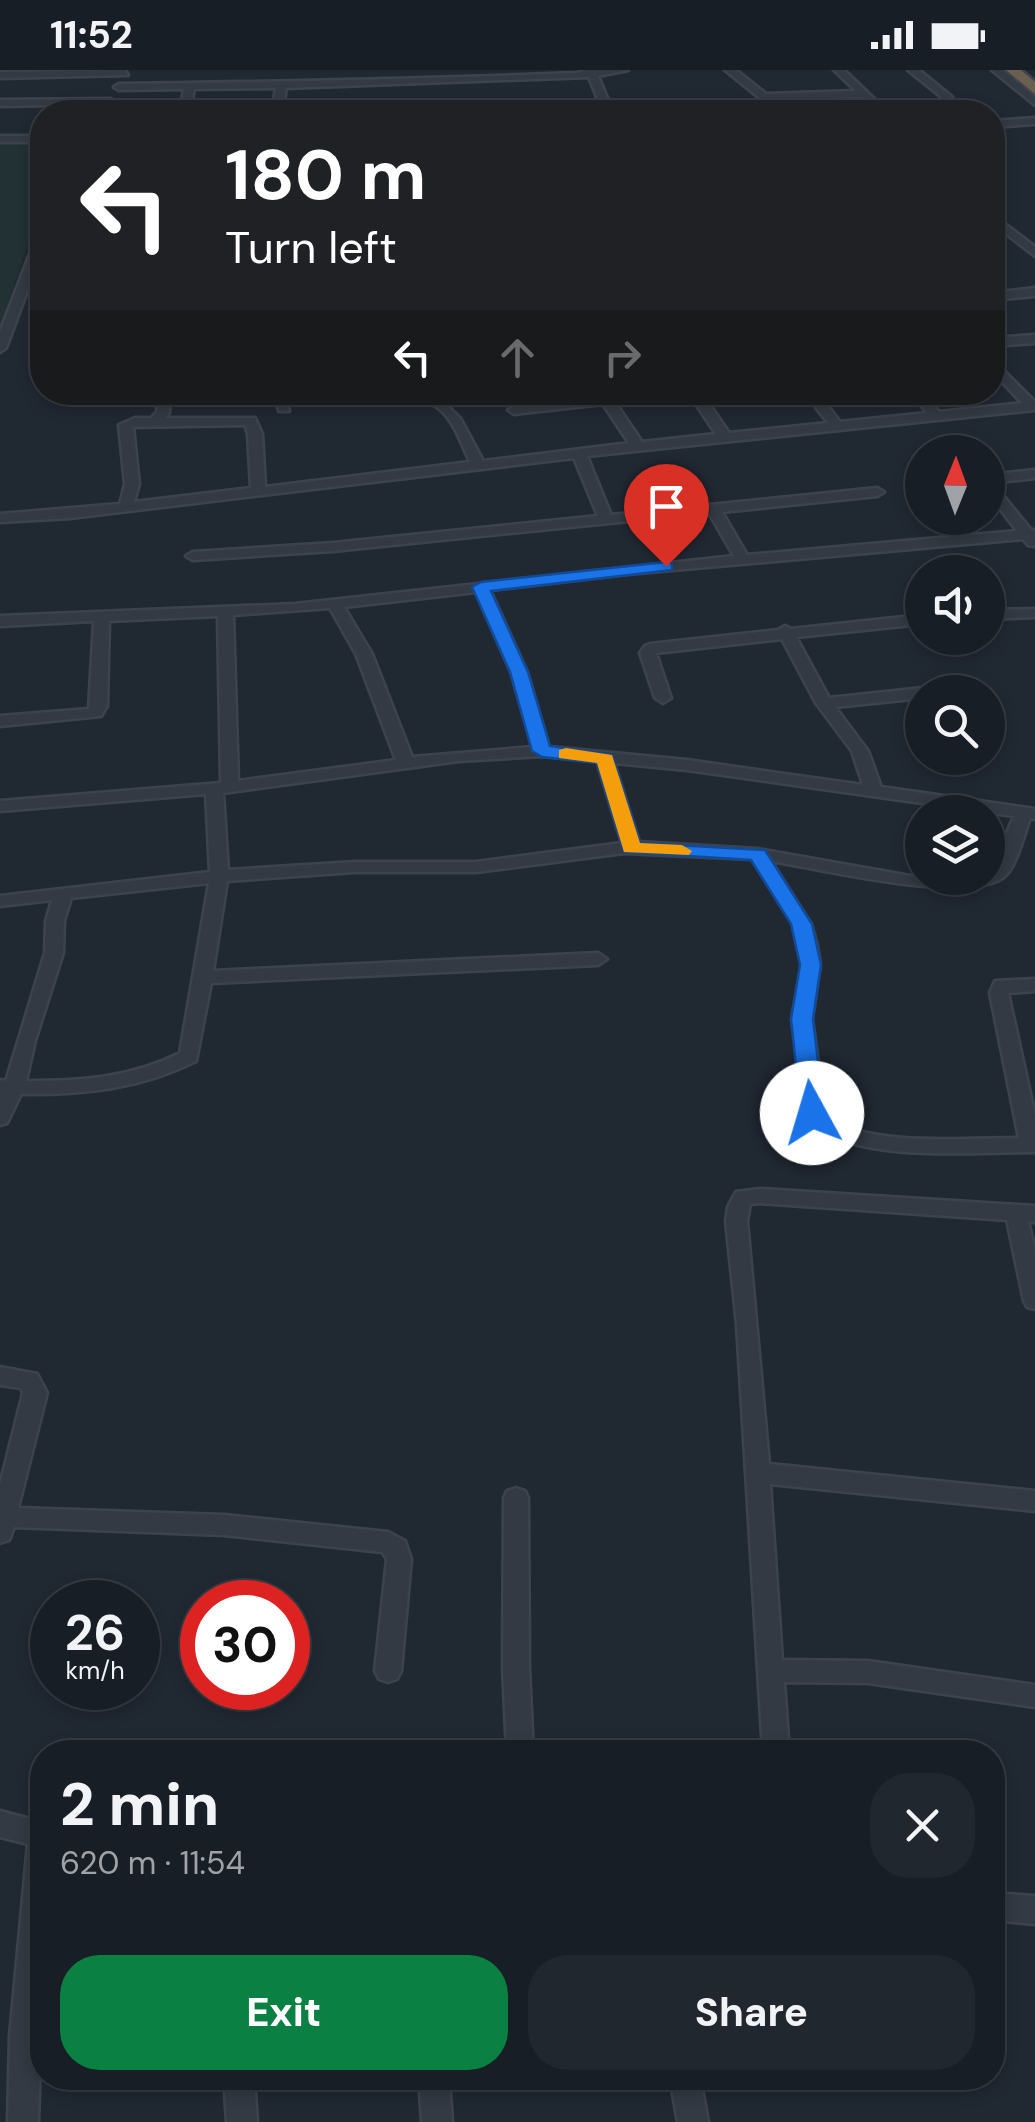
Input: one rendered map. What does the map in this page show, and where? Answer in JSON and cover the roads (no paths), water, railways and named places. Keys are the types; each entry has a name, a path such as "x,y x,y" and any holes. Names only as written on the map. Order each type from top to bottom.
{"highway":[{"path":"1013,70 1035,90"},
{"path":"1022,70 1035,80"}],"street":[{"path":"333,70 335,84"},
{"path":"119,87 335,84 411,76 623,70"},
{"path":"730,70 766,100"},
{"path":"838,70 869,100"},
{"path":"913,70 948,96"},
{"path":"997,70 1035,102"},
{"path":"0,75 125,71 113,100"},
{"path":"591,71 603,100"},
{"path":"279,100 282,84"},
{"path":"187,100 190,86"},
{"path":"764,97 862,94"},
{"path":"0,103 30,104"},
{"path":"1005,123 1035,121"},
{"path":"0,139 30,138"},
{"path":"1005,228 1035,253"},
{"path":"0,348 30,269"},
{"path":"1005,295 1035,292"},
{"path":"1005,341 1035,339"},
{"path":"1005,377 1033,406"},
{"path":"154,422 163,413 163,405"},
{"path":"437,405 457,424 478,465"},
{"path":"514,410 546,405"},
{"path":"610,405 638,446"},
{"path":"703,405 725,437"},
{"path":"820,405 836,426"},
{"path":"927,405 936,416"},
{"path":"0,518 126,508 638,446 1033,406"},
{"path":"126,508 132,484 126,426 154,422 250,421 255,434 258,492"},
{"path":"580,453 605,517"},
{"path":"1005,479 1035,474"},
{"path":"193,556 333,548 605,517 878,492"},
{"path":"1005,504 1032,538"},
{"path":"712,507 743,560"},
{"path":"0,621 225,614 743,560 1032,538"},
{"path":"481,587 519,672 542,751"},
{"path":"336,604 364,654 406,763"},
{"path":"1005,614 1035,613"},
{"path":"7,1087 83,1088 140,1079 160,1073 189,1056 219,876 225,614"},
{"path":"0,721 94,713 98,706 102,618"},
{"path":"663,698 650,649 905,621"},
{"path":"784,632 824,703 860,751 874,790"},
{"path":"824,703 905,696"},
{"path":"0,806 222,787 406,763 542,751 687,765 1029,813 1000,872 994,880 978,883 922,881 758,854 632,848 464,868 356,867 219,876 0,901"},
{"path":"605,759 632,848"},
{"path":"758,854 802,924 808,945 811,965 802,1019 816,1121 835,1134 872,1140 1033,1145 1000,993 1002,985 1035,984"},
{"path":"0,1118 54,953 55,921 63,895"},
{"path":"203,977 598,959"},
{"path":"775,1740 760,1473 746,1297 735,1220 737,1204 743,1198 1026,1213 1035,1301"},
{"path":"0,1376 29,1380 35,1393 3,1525 224,1525 388,1542 396,1548 399,1560 388,1671"},
{"path":"760,1473 1035,1502"},
{"path":"516,1498 519,1740"},
{"path":"769,1671 868,1672 1035,1696"},
{"path":"0,1824 30,1833"},
{"path":"1005,1907 1035,1910"},
{"path":"22,2122 30,1969"},
{"path":"239,2090 242,2122"},
{"path":"435,2090 438,2122"},
{"path":"686,2090 693,2122"}]}
